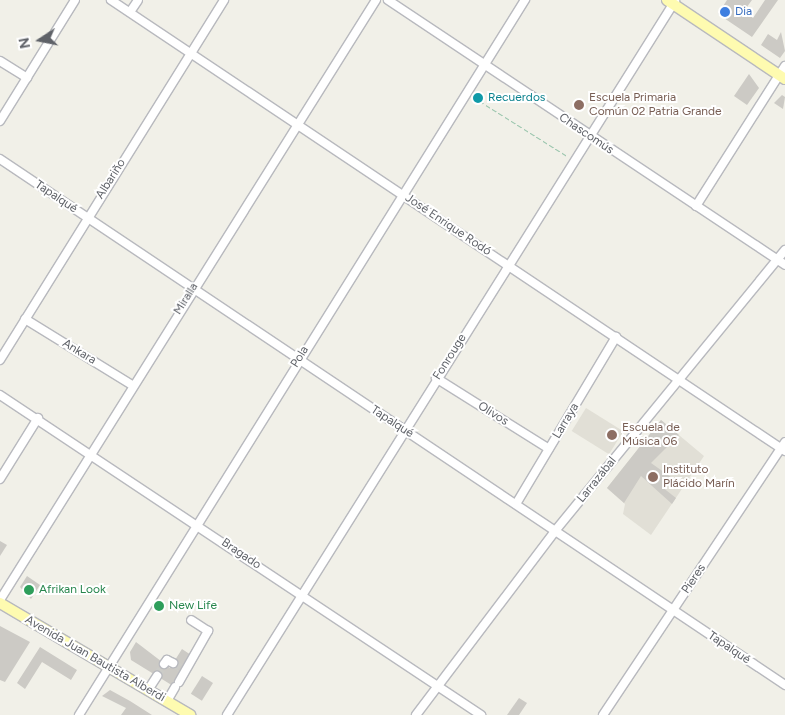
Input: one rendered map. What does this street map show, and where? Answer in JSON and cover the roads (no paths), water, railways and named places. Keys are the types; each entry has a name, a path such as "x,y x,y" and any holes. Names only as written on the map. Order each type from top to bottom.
{"main road":[{"path":"672,1 783,73"},
{"name":"Avenida Juan Bautista Alberdi","path":"0,601 190,715"}],"street":[{"path":"0,121 75,0"},
{"name":"José Enrique Rodó","path":"111,0 784,448"},
{"path":"130,12 138,0"},
{"name":"Albariño","path":"0,360 224,0"},
{"name":"Miralla","path":"0,601 295,123 376,0"},
{"name":"Chascomús","path":"388,0 785,266"},
{"name":"Pola","path":"79,715 298,360 525,0"},
{"name":"Fonrouge","path":"228,715 672,1"},
{"path":"0,61 27,78"},
{"path":"696,206 783,73"},
{"name":"Tapalqué","path":"0,159 785,685"},
{"name":"Larrazábal","path":"416,715 555,531 785,250"},
{"name":"Ankara","path":"25,319 132,385"},
{"name":"Larraya","path":"516,504 616,337"},
{"name":"Olivos","path":"436,378 549,449"},
{"name":"Bragado","path":"0,394 481,715"},
{"path":"0,480 38,418"},
{"name":"Pieres","path":"603,715 784,448"},
{"path":"167,701 183,670 208,631 191,620"},
{"path":"164,664 166,660 173,664"},
{"path":"148,690 157,676"}],"tunnel":[{"path":"173,663 182,669"},
{"path":"157,676 164,664"}],"place":[{"name":"Dia","path":"725,12"},
{"name":"Recuerdos","path":"478,98"},
{"name":"Escuela Primaria Común 02 Patria Grande","path":"579,105"},
{"name":"Escuela de Música 06","path":"612,435"},
{"name":"Instituto Plácido Marín","path":"653,477"},
{"name":"Afrikan Look","path":"29,590"},
{"name":"New Life","path":"159,606"}]}
